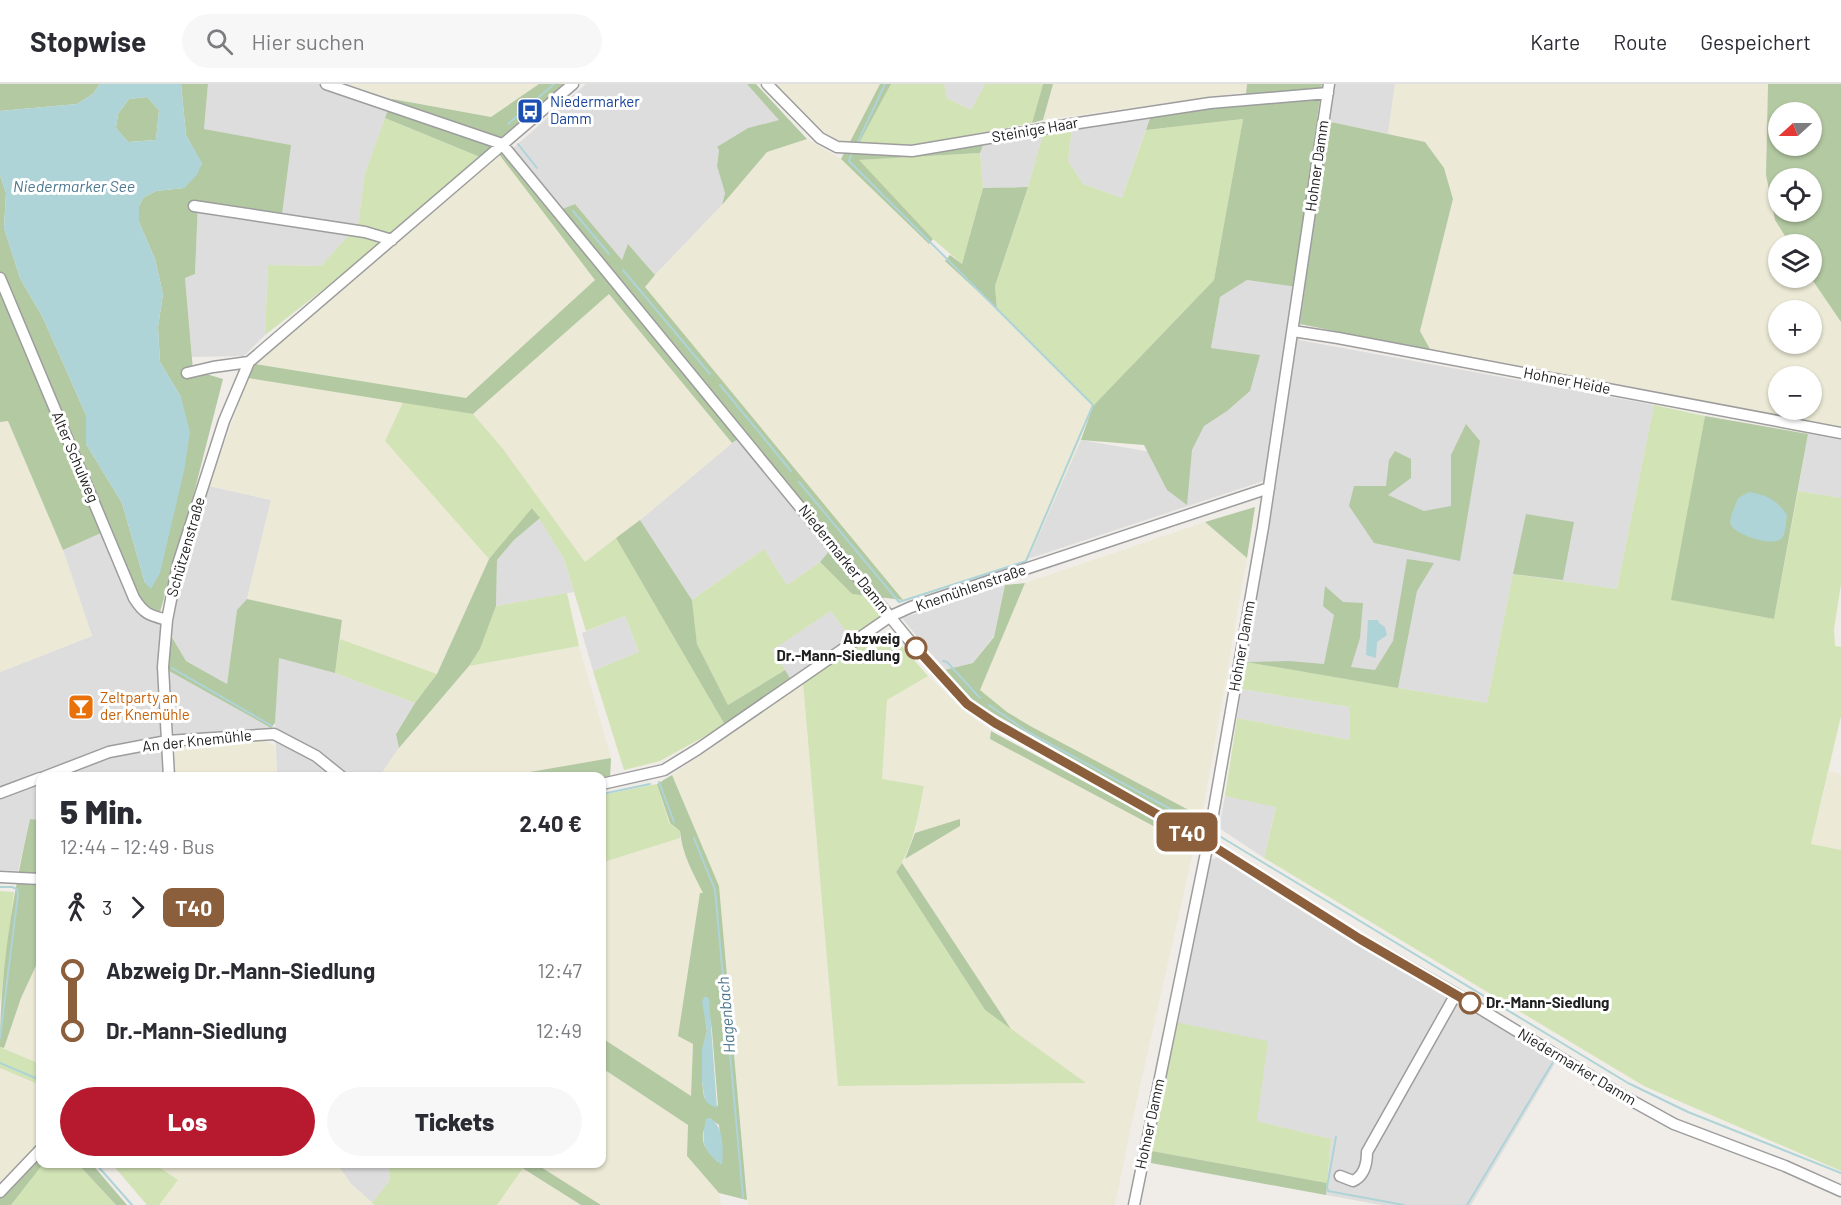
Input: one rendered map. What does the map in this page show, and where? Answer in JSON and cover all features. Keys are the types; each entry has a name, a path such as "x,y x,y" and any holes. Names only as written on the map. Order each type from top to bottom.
{"street":[{"path":"326,84 502,144"},
{"name":"Schützenstraße","path":"169,772 164,667 167,620 178,564 224,421 249,362 573,84"},
{"name":"Steinige Haar","path":"767,84 820,138 837,147 912,151 1210,103 1328,88"},
{"name":"Hohner Damm","path":"1134,1205 1208,843 1269,488 1328,88"},
{"name":"Niedermarker Damm","path":"502,144 914,646 967,704 995,723 1208,843 1360,939 1456,994 1625,1097 1674,1124 1785,1166 1841,1191"},
{"path":"194,206 364,232 392,240"},
{"name":"Alter Schulweg","path":"0,278 135,598 147,614 167,620"},
{"name":"Hohner Heide","path":"1293,331 1841,433"},
{"path":"188,373 249,362"},
{"name":"Knemühlenstraße","path":"606,783 664,770 891,616 1269,488"},
{"name":"An der Knemühle","path":"57,772 109,752 167,741 274,734 316,756 336,772"},
{"name":"An der Knemühle","path":"0,793 36,780"},
{"path":"0,878 36,879"},
{"path":"1340,1176 1353,1181 1358,1179 1366,1165 1367,1152 1456,994"},
{"path":"0,1192 36,1154"}],"shaded area":[{"path":"208,84 346,84 392,99 365,173 358,226 321,266 268,265 265,335 244,356 192,357 185,278 195,274 198,202 290,145 204,129"},
{"path":"346,84 539,84 491,117 392,99"},
{"path":"586,84 747,84 780,120 748,128 717,148 719,150 717,166 725,193 722,205 655,275 629,245 622,260 575,204 562,209 512,149"},
{"path":"776,84 880,84 850,142 836,140 823,132"},
{"path":"944,84 985,84 971,110 947,98"},
{"path":"1053,84 1247,84 1246,92 1043,120"},
{"path":"1322,84 1395,84 1388,134 1317,119"},
{"path":"1395,84 1768,84 1766,175 1768,222 1776,222 1784,234 1768,234 1768,288 1818,288 1841,322 1841,429 1794,420 1822,420 1822,366 1768,366 1768,415 1431,351 1420,331 1453,199 1388,134"},
{"path":"1151,115 1122,198 1083,184 1068,161 1072,127"},
{"path":"1043,134 1028,187 983,188 980,153 984,143"},
{"path":"807,139 841,159 997,309 1093,406 1081,440 1028,559 903,600 644,287 722,205 767,152"},
{"path":"498,153 596,280 466,398 255,364"},
{"path":"1247,280 1305,288 1299,340 1654,405 1617,589 1513,574 1487,703 1246,662 1276,477 1028,559 1081,440 1181,457 1211,349 1220,297"},
{"path":"609,294 732,443 585,563 503,449 473,414"},
{"path":"248,378 403,402 385,441 489,559 437,674 340,639 342,620 247,599 271,500 209,486"},
{"path":"8,421 63,550 92,636 0,672 0,422"},
{"path":"1808,434 1841,440 1841,498 1798,491"},
{"path":"741,438 832,549 820,562 787,585 764,549 692,600 640,520"},
{"path":"209,486 271,500 247,599 237,610 227,684 186,661 170,634 178,585"},
{"path":"540,518 564,559 574,592 496,606 497,560 514,540"},
{"path":"1205,522 1247,558 1202,817 1032,727 1007,712 980,690 1025,583"},
{"path":"101,533 131,604 160,612 162,772 36,772 36,820 30,819 18,871 0,870 0,672 92,636 63,550"},
{"path":"1005,585 994,636 973,663 944,670 902,618"},
{"path":"831,611 850,637 790,678 771,650"},
{"path":"625,616 639,652 593,671 582,633"},
{"path":"579,646 611,758 530,772 382,772 399,748 469,666"},
{"path":"278,657 335,673 415,703 396,733 399,748 382,772 277,772 275,723"},
{"path":"169,671 271,728 172,736"},
{"path":"928,676 967,713 991,731 990,739 1194,848 1115,1205 748,1205 719,886 672,775 803,683 838,1086 1085,1083 1011,1029 902,863 960,820 915,833 924,786 882,779 887,700"},
{"path":"1241,689 1350,707 1350,740 1237,718"},
{"path":"262,740 275,746 277,772 175,772 173,754 182,747"},
{"path":"1829,771 1841,774 1841,850 1811,845"},
{"path":"1225,796 1276,806 1264,858 1219,828"},
{"path":"680,838 689,866 704,893 691,1097 606,1041 607,861"},
{"path":"1221,856 1360,943 1557,1060 1471,1205 1381,1205 1326,1195 1331,1139 1257,1121 1175,1022 1210,860"},
{"path":"36,966 36,1062 4,1048 21,998"},
{"path":"0,1068 36,1083 36,1145 0,1182"},
{"path":"606,1071 688,1125 687,1156 719,1193 721,1205 601,1205 542,1168 606,1168"},
{"path":"160,1168 340,1168 351,1184 375,1205 159,1205 178,1180"},
{"path":"340,1168 388,1168 390,1180 372,1203 351,1184"},
{"path":"523,1168 581,1205 497,1205"}],"green space":[{"path":"0,84 100,84 93,94 77,104 0,111"},
{"path":"181,84 208,84 204,129 291,145 282,214 198,202 195,274 185,278 193,370 223,379 193,497 160,612 131,604 101,533 63,550 8,421 0,422 0,175 6,193 4,228 20,278 43,318 86,415 86,444 122,503 145,583 181,397 160,362 158,327 163,294 155,259 139,222 139,206 143,198 156,191 184,188 202,164 186,135"},
{"path":"539,84 564,84 480,157 385,118 392,99 491,117"},
{"path":"747,84 756,84 807,139 767,152 722,205 725,193 717,166 719,150 717,147 748,128 779,120"},
{"path":"880,84 891,84 859,143 909,147 984,143 980,153 859,160 933,239 929,244 841,159"},
{"path":"891,84 944,84 947,98 971,110 985,84 1043,84 1032,123 909,147 858,144"},
{"path":"1043,84 1053,84 1043,120 1032,123"},
{"path":"1247,84 1322,84 1317,119 1425,142 1444,168 1453,199 1420,331 1431,351 1300,324 1305,288 1247,280 1220,297 1211,348 1260,355 1250,391 1227,411 1204,426 1192,450 1187,505 1167,490 1144,445 1081,440 1093,406 1214,280 1243,119 1146,130 1151,115 1245,103"},
{"path":"1768,84 1841,84 1841,322 1818,288 1822,288 1822,234 1784,234 1776,222 1822,222 1822,168 1768,168 1768,185 1766,175"},
{"path":"147,97 159,110 156,140 128,142 116,128 118,114 129,99"},
{"path":"385,118 480,157 389,235 358,226 365,173"},
{"path":"1243,119 1214,280 1093,406 997,309 995,286 1043,134 1072,127 1068,161 1083,184 1122,198 1146,130"},
{"path":"512,149 562,209 575,204 622,260 628,244 655,275 645,287 903,600 852,594 820,562 831,549 740,438 732,443 609,294 473,414 248,378 255,364 466,398 595,280 498,153"},
{"path":"980,153 983,188 962,264 933,239 858,160"},
{"path":"1028,187 995,286 997,309 945,261 950,255 962,264 983,188"},
{"path":"351,233 384,242 265,335 268,265 321,266"},
{"path":"403,402 473,414 503,449 585,562 616,538 725,725 660,761 624,770 593,671 639,652 625,616 586,631 564,559 533,508 489,559 385,441"},
{"path":"1654,405 1705,416 1672,600 1774,619 1798,491 1841,498 1841,584 1834,629 1835,646 1841,647 1841,716 1811,844 1841,850 1841,1171 1644,1086 1264,858 1276,807 1225,796 1237,718 1350,740 1350,707 1241,689 1246,662 1487,703 1513,574 1617,589"},
{"path":"1705,416 1808,434 1774,619 1671,600"},
{"path":"1466,424 1480,441 1460,561 1374,543 1349,506 1354,486 1386,486 1389,460 1395,451 1411,459 1411,478 1388,495 1424,511 1451,506 1451,455"},
{"path":"1255,507 1247,558 1205,522"},
{"path":"532,508 540,518 514,540 497,560 496,606 480,649 469,666 399,748 396,734 415,703 437,674 489,559"},
{"path":"1526,514 1574,522 1563,580 1513,574"},
{"path":"640,520 692,600 697,644 728,705 785,670 790,678 725,725 616,538"},
{"path":"764,549 787,585 820,562 852,594 868,595 882,615 850,637 831,611 772,650 785,670 728,705 697,644 692,600"},
{"path":"1407,559 1434,563 1417,591 1398,688 1246,662 1289,661 1324,664 1334,615 1323,606 1325,586 1343,602 1363,603 1360,638 1351,667 1375,670 1393,641"},
{"path":"1025,583 980,690 1007,712 1032,727 1202,817 1190,827 972,701 944,670 973,663 994,637 1005,585"},
{"path":"567,593 579,646 469,666 480,649 496,606"},
{"path":"247,599 342,620 335,673 279,658 275,723 271,728 169,671 170,634 186,661 227,684 237,610"},
{"path":"874,635 893,636 928,676 887,700 882,779 924,786 911,841 896,872 985,1010 1086,1083 838,1086 803,683"},
{"path":"340,639 437,674 415,703 335,673"},
{"path":"991,731 1188,838 1187,844 990,739"},
{"path":"611,758 610,779 606,780 606,772 530,772"},
{"path":"672,775 719,886 747,1200 719,1193 687,1156 688,1125 606,1071 606,1041 691,1096 693,1044 678,1036 700,893 703,893 686,855 680,831 670,823 657,784","holes":["707,997 718,1106 704,1097 702,1082 702,1050 707,1031 705,1017","709,1118 719,1125 722,1157 718,1162 705,1147 703,1137"]},
{"path":"657,784 669,823 680,831 680,838 606,861 606,794"},
{"path":"30,819 36,820 36,966 21,998 4,1048 0,1047 2,989 18,875"},
{"path":"960,819 960,826 905,859 915,833"},
{"path":"902,863 1011,1029 985,1010 896,872"},
{"path":"0,891 14,892 0,1004"},
{"path":"1175,1022 1268,1041 1257,1121 1331,1139 1327,1183 1152,1151"},
{"path":"0,1047 36,1062 36,1083 0,1068"},
{"path":"1152,1151 1327,1183 1326,1195 1151,1163"},
{"path":"36,1160 36,1168 40,1168 11,1205 0,1205 0,1197"},
{"path":"40,1168 82,1168 116,1205 11,1205"},
{"path":"82,1168 95,1168 127,1205 116,1205"},
{"path":"115,1168 160,1168 178,1180 159,1205 147,1205"},
{"path":"388,1168 523,1168 497,1205 375,1205 372,1203 390,1180"},
{"path":"522,1168 542,1168 601,1205 581,1205"}],"water":[{"name":"Niedermarker See","path":"100,84 181,84 186,135 202,163 197,175 184,188 156,191 143,198 139,206 139,222 155,259 163,294 158,327 160,362 181,397 190,432 184,471 160,573 151,589 145,583 122,503 86,444 86,415 43,318 20,278 4,228 6,193 0,175 0,111 77,104 93,94","holes":["147,97 159,110 156,140 128,142 116,128 118,114 129,99"]},
{"path":"1749,492 1771,499 1787,515 1784,533 1778,541 1755,539 1740,533 1731,525 1731,515 1738,498"},
{"path":"1368,620 1378,620 1385,627 1387,635 1377,642 1376,658 1366,655"},
{"path":"704,997 709,999 717,1108 705,1100 702,1082 702,1049 707,1031 702,1002"},
{"path":"709,1118 718,1126 720,1132 723,1145 722,1165 710,1155 705,1145 704,1127 706,1119"}],"waterway":[{"path":"508,124 554,84"},
{"path":"857,144 885,84"},
{"path":"518,144 537,168"},
{"path":"852,153 849,161 1093,405 1026,561 899,602"},
{"path":"573,211 609,254"},
{"path":"623,270 710,374"},
{"path":"720,385 791,471"},
{"path":"799,482 899,602"},
{"path":"943,661 947,662 980,698"},
{"path":"172,668 272,726"},
{"path":"989,705 1028,732 1200,825"},
{"name":"Hagenbach","path":"659,782 674,822"},
{"name":"Hagenbach","path":"606,793 650,784"},
{"path":"1221,837 1628,1083 1688,1112 1841,1173"},
{"name":"Hagenbach","path":"694,838 715,890 743,1197"},
{"path":"0,887 12,887 17,889 18,894 0,1038"},
{"path":"1467,1205 1553,1062"},
{"path":"0,1063 36,1078"},
{"path":"1336,1137 1328,1191 1404,1205"},
{"path":"100,1168 132,1205"}],"bus line":[{"name":"T40","path":"916,648 967,704 995,723 1208,843 1360,939 1470,1003"}],"place":[{"name":"Niedermarker Damm","path":"530,111"},
{"name":"Abzweig Dr.-Mann-Siedlung","path":"916,648"},
{"name":"Zeltparty an der Knemühle","path":"81,707"},
{"name":"Dr.-Mann-Siedlung","path":"1470,1003"}]}
